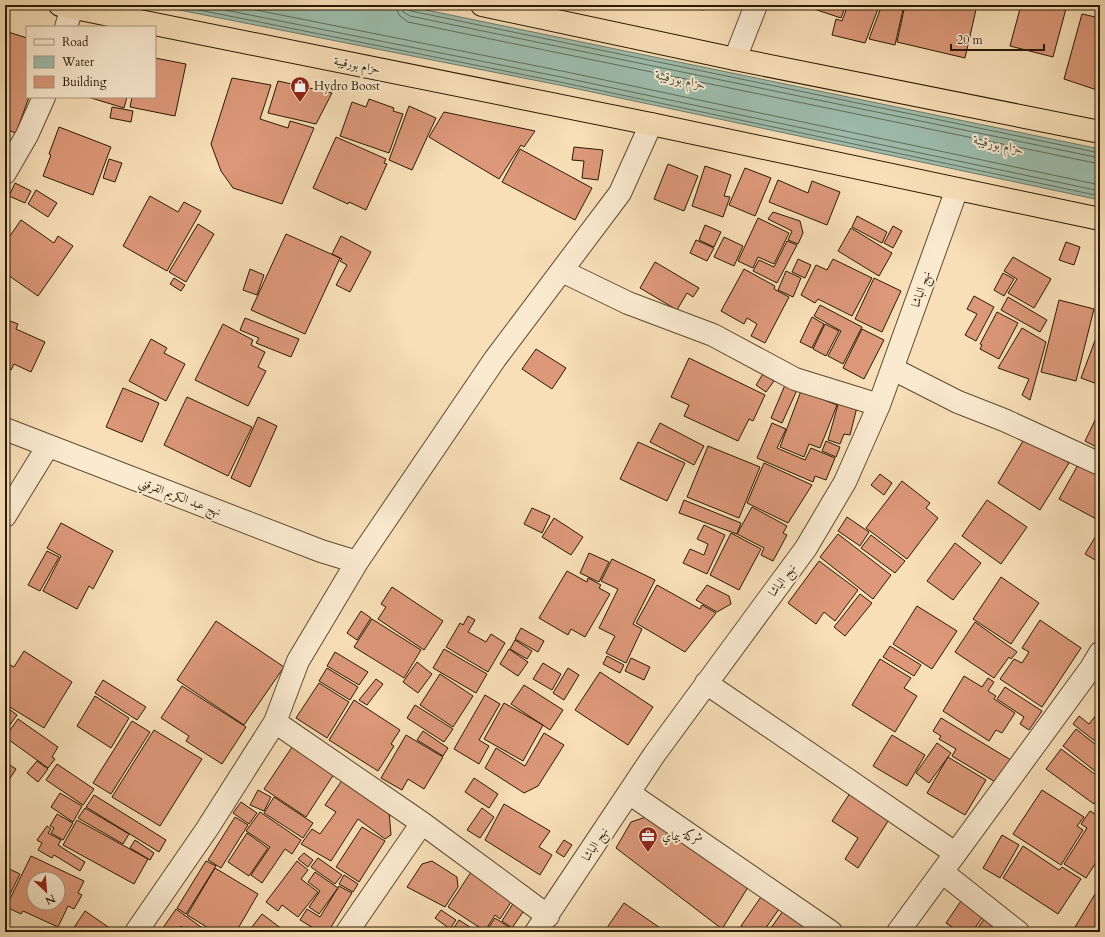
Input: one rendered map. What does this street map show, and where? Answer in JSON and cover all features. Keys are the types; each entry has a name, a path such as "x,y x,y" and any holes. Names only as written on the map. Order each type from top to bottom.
{"highway":[{"path":"482,5 735,59 1100,132"},
{"name":"حزام بورقيبة","path":"66,13 135,26"},
{"name":"حزام بورقيبة","path":"156,30 651,124 1100,219"}],"street":[{"path":"735,59 756,5"},
{"path":"5,173 27,135 44,98"},
{"path":"136,932 207,830 275,722 298,661 357,562 495,359 620,193 651,124"},
{"name":"نهج الباشا","path":"542,924 706,682 806,548 845,482 880,405 956,189"},
{"path":"562,271 628,303 712,335 795,379 880,405"},
{"path":"893,369 958,402 1004,420 1100,464"},
{"name":"نهج عبد الكريم القرقني","path":"5,429 321,551 357,562"},
{"path":"5,516 48,446"},
{"path":"898,932 955,852 1097,665"},
{"path":"706,682 955,852"},
{"path":"275,722 422,823 542,924"},
{"path":"629,794 831,932"},
{"path":"347,932 422,823"},
{"path":"942,872 1018,932"}],"water":[{"path":"154,5 402,5 1100,149 1100,200 559,85"}],"building":[{"path":"677,5 711,5 703,10"},
{"path":"802,5 846,5 841,18"},
{"path":"848,5 866,5 878,9 865,43 832,35 836,19 842,21"},
{"path":"882,5 904,5 895,45 869,39"},
{"path":"905,5 977,5 965,58 897,42"},
{"path":"1021,5 1067,5 1053,57 1010,46"},
{"path":"1082,14 1100,18 1100,91 1064,79"},
{"path":"5,31 26,38 26,98 29,98 16,133 5,129"},
{"path":"156,58 186,64 175,116 130,107 132,98 156,98"},
{"path":"232,78 271,85 260,119 288,128 290,121 314,128 282,204 233,188 221,171 211,144"},
{"path":"278,81 332,93 316,124 268,113"},
{"path":"91,98 127,98 124,108"},
{"path":"369,99 394,108 393,111 403,114 389,153 340,136 352,102 366,107"},
{"path":"409,106 436,118 412,170 389,160"},
{"path":"112,107 133,111 131,122 110,118"},
{"path":"444,112 535,131 524,147 521,145 499,179 429,137"},
{"path":"59,127 111,147 93,195 43,176"},
{"path":"336,137 386,159 384,163 387,164 366,210 349,202 348,204 313,188"},
{"path":"574,147 603,150 598,180 582,178 584,161 572,160"},
{"path":"520,149 592,188 575,220 502,182"},
{"path":"109,159 122,163 115,182 103,178"},
{"path":"668,164 698,176 684,211 654,199"},
{"path":"705,166 731,175 724,196 730,197 723,217 692,206"},
{"path":"745,168 771,178 755,216 729,205"},
{"path":"778,180 808,193 812,181 840,192 827,225 769,202"},
{"path":"15,183 31,191 25,203 9,196"},
{"path":"36,190 57,203 48,217 28,204"},
{"path":"150,196 178,212 184,202 201,211 167,271 123,246"},
{"path":"773,212 800,221 803,233 798,244 788,240 792,231 768,219"},
{"path":"857,216 887,232 882,243 852,227"},
{"path":"758,218 789,233 774,264 758,257 753,268 738,261"},
{"path":"21,220 54,243 58,236 73,246 38,296 5,273 5,243"},
{"path":"198,224 214,234 186,282 169,272"},
{"path":"705,225 721,232 714,247 699,240"},
{"path":"893,226 902,231 893,248 884,243"},
{"path":"851,228 892,253 879,276 838,251"},
{"path":"286,234 340,258 305,334 251,310"},
{"path":"341,236 371,252 350,292 336,285 347,265 340,261 342,259 332,254"},
{"path":"724,237 743,246 734,266 714,257"},
{"path":"696,240 714,248 707,261 690,253"},
{"path":"787,241 797,245 777,283 753,271 759,260 774,267"},
{"path":"1066,242 1080,247 1074,265 1059,260"},
{"path":"1013,257 1051,279 1034,308 1008,293 1017,279 1004,271"},
{"path":"798,259 811,265 805,278 792,272"},
{"path":"833,259 872,278 852,316 818,299 815,303 801,295 816,265 827,270"},
{"path":"655,262 699,288 693,297 687,293 677,310 640,288"},
{"path":"250,269 264,275 257,295 243,290"},
{"path":"744,269 775,286 774,289 789,297 765,343 751,336 757,324 747,318 744,324 721,311"},
{"path":"786,271 801,278 793,297 778,290"},
{"path":"1003,273 1014,279 1004,296 994,290"},
{"path":"174,278 185,285 181,291 170,284"},
{"path":"874,278 901,291 882,332 855,319"},
{"path":"974,296 994,307 976,341 965,335 977,314 967,309"},
{"path":"1008,297 1047,320 1040,332 1001,310"},
{"path":"1059,300 1094,309 1076,381 1041,372"},
{"path":"820,305 862,327 843,364 828,356 841,331 814,316"},
{"path":"997,312 1018,323 999,359 980,349 982,345 980,344"},
{"path":"812,317 824,324 812,348 800,342"},
{"path":"245,318 299,339 291,357 256,343 259,338 240,330"},
{"path":"5,319 18,324 16,329 45,342 31,372 14,364 11,370 5,367"},
{"path":"223,324 253,340 251,345 265,352 258,367 266,371 248,406 195,380"},
{"path":"825,324 839,331 826,356 813,349"},
{"path":"1100,327 1100,385 1081,378"},
{"path":"1022,328 1046,342 1030,400 1022,395 1029,379 998,368"},
{"path":"862,329 884,340 864,379 843,368"},
{"path":"151,339 167,348 164,353 185,364 166,401 129,381"},
{"path":"536,349 566,368 552,389 522,369"},
{"path":"689,358 765,395 753,421 749,419 738,441 684,416 689,405 671,397"},
{"path":"763,374 774,381 766,392 756,385"},
{"path":"785,385 797,390 782,423 771,418"},
{"path":"123,388 159,403 142,442 106,427"},
{"path":"801,391 837,405 820,448 809,444 804,457 780,447"},
{"path":"187,397 252,427 228,476 164,445"},
{"path":"839,401 857,407 850,435 844,434 840,444 828,440"},
{"path":"1100,410 1100,449 1085,441"},
{"path":"258,417 277,426 250,487 231,478"},
{"path":"660,423 704,446 694,465 650,442"},
{"path":"772,423 786,429 777,448 805,460 811,448 835,458 826,480 815,476 813,482 757,458"},
{"path":"1026,436 1069,463 1040,510 998,483"},
{"path":"826,441 840,447 836,457 822,451"},
{"path":"638,442 685,463 667,501 620,479"},
{"path":"708,446 760,467 739,518 687,497"},
{"path":"764,463 812,485 788,523 747,503"},
{"path":"1079,463 1100,474 1100,521 1059,499"},
{"path":"880,474 892,483 884,495 871,485"},
{"path":"902,481 930,503 926,508 938,518 907,559 866,528"},
{"path":"684,500 741,523 737,534 679,513"},
{"path":"987,500 1027,527 1001,564 962,536"},
{"path":"752,507 787,526 783,533 787,535 773,561 761,555 764,548 737,534"},
{"path":"532,508 550,516 542,533 524,524"},
{"path":"847,517 869,532 860,546 838,531"},
{"path":"554,518 583,537 571,555 542,537"},
{"path":"61,523 113,551 93,589 89,586 77,609 43,591 61,556 47,548"},
{"path":"704,525 725,535 707,574 683,563 690,549 704,555 708,544 697,539"},
{"path":"1100,529 1100,563 1085,554"},
{"path":"731,533 761,549 739,590 710,575"},
{"path":"838,534 891,575 873,599 820,557"},
{"path":"871,535 905,561 895,573 861,548"},
{"path":"955,543 981,563 953,600 927,581"},
{"path":"47,551 59,557 40,591 28,585"},
{"path":"589,553 609,562 599,582 580,573"},
{"path":"612,559 655,580 633,624 642,629 626,663 606,653 615,636 599,628 618,589 601,581"},
{"path":"819,561 858,590 835,621 824,612 816,624 788,603"},
{"path":"567,571 587,582 588,578 601,585 599,588 610,594 585,637 571,629 568,635 539,618"},
{"path":"1001,577 1039,603 1011,644 973,619"},
{"path":"657,585 700,609 702,605 716,613 685,652 636,623"},
{"path":"707,585 729,596 731,604 717,612 696,600"},
{"path":"392,587 443,621 424,650 378,619 386,607 381,604"},
{"path":"860,594 872,603 845,636 834,627"},
{"path":"917,606 957,631 932,669 893,644"},
{"path":"361,611 371,618 357,640 347,633"},
{"path":"468,616 475,620 468,632 486,642 491,634 505,643 488,672 446,647 460,623 463,625"},
{"path":"372,619 421,650 404,678 354,647"},
{"path":"1040,620 1081,648 1042,707 1000,679 1014,659 1022,663 1029,652 1022,648"},
{"path":"216,621 284,667 244,725 177,680"},
{"path":"975,622 1017,652 1011,659 1009,657 994,678 955,652"},
{"path":"521,628 544,641 538,652 515,639"},
{"path":"515,640 532,651 527,659 510,649"},
{"path":"890,646 921,665 914,676 883,657"},
{"path":"444,649 487,674 476,693 433,668"},
{"path":"509,649 528,662 518,676 500,664"},
{"path":"24,651 72,682 44,728 5,704 5,662 14,667"},
{"path":"335,652 368,672 359,685 327,666"},
{"path":"607,656 624,665 620,673 603,664"},
{"path":"631,658 650,667 644,680 625,671"},
{"path":"880,659 911,678 904,688 917,696 895,732 852,705"},
{"path":"417,662 432,674 418,693 403,682"},
{"path":"543,663 561,674 552,690 533,679"},
{"path":"327,668 358,687 350,700 319,681"},
{"path":"568,668 579,675 564,700 553,693"},
{"path":"600,672 653,707 628,745 575,710"},
{"path":"440,674 473,696 453,727 420,705"},
{"path":"964,676 982,687 988,678 994,682 988,691 996,696 994,699 1015,713 1002,733 996,730 989,741 943,711"},
{"path":"376,679 383,684 367,705 359,700"},
{"path":"103,680 146,707 137,720 95,693"},
{"path":"319,683 349,702 327,738 296,718"},
{"path":"524,685 563,710 550,730 511,704"},
{"path":"182,686 246,727 222,764 186,741 189,736 161,718"},
{"path":"1005,687 1042,711 1029,730 1020,724 1024,717 997,699"},
{"path":"485,695 500,704 479,740 489,746 479,764 454,749"},
{"path":"95,696 129,718 111,748 77,726"},
{"path":"354,700 400,730 391,744 394,746 378,771 329,740"},
{"path":"504,703 543,725 523,761 484,739"},
{"path":"415,705 453,729 444,742 407,718"},
{"path":"5,706 17,715 7,729 5,727"},
{"path":"1100,710 1100,745 1073,724 1079,716 1089,724"},
{"path":"941,718 1011,760 997,783 952,756 956,749 939,739 941,736 933,731"},
{"path":"18,719 58,747 52,757 55,759 48,768 5,737"},
{"path":"132,721 150,732 111,794 93,783"},
{"path":"1076,729 1100,748 1100,775 1063,746"},
{"path":"154,730 202,759 160,826 112,797"},
{"path":"423,731 448,748 443,756 417,740"},
{"path":"544,733 564,745 538,786 524,793 485,768 496,748 525,766"},
{"path":"406,735 443,757 424,789 408,779 402,790 381,778"},
{"path":"892,735 925,755 907,786 873,766"},
{"path":"937,743 951,753 929,783 916,773"},
{"path":"292,747 334,774 306,817 264,789"},
{"path":"1061,749 1100,778 1100,795 1094,804 1046,769"},
{"path":"948,757 986,780 965,815 927,793"},
{"path":"37,761 48,769 38,782 27,773"},
{"path":"5,762 16,769 5,786"},
{"path":"57,764 94,789 83,805 46,780"},
{"path":"474,778 498,794 489,808 465,792"},
{"path":"343,779 389,811 391,835 385,839 358,819 331,861 301,844 312,829 320,834 336,812 325,805"},
{"path":"258,790 271,797 264,811 250,805"},
{"path":"852,790 892,815 858,868 845,859 858,838 832,821"},
{"path":"1042,790 1084,817 1077,826 1083,830 1061,865 1013,834"},
{"path":"60,793 82,806 73,822 51,807"},
{"path":"94,795 166,840 159,852 86,807"},
{"path":"274,797 313,823 303,838 264,813"},
{"path":"241,802 257,813 249,824 233,813"},
{"path":"504,804 550,831 539,847 552,855 540,875 485,840"},
{"path":"85,808 129,834 123,844 78,818"},
{"path":"482,808 494,817 480,838 467,830"},
{"path":"1090,811 1100,817 1100,856 1086,878 1064,864 1087,828 1081,824"},
{"path":"260,812 301,840 292,854 285,849 262,883 251,875 270,847 246,831"},
{"path":"57,814 73,823 63,840 51,833 54,828 50,826"},
{"path":"649,816 750,884 722,929 616,848 631,822"},
{"path":"235,817 248,825 221,868 208,860"},
{"path":"77,820 148,859 134,884 63,845"},
{"path":"47,826 51,829 48,833 61,840 58,845 85,862 80,871 54,855 52,858 38,850 42,843 37,840"},
{"path":"362,827 385,841 359,882 336,867"},
{"path":"247,833 268,848 249,876 228,862"},
{"path":"1002,835 1019,845 1000,878 983,868"},
{"path":"135,840 154,853 150,860 130,848"},
{"path":"564,840 572,845 564,857 556,852"},
{"path":"1023,846 1059,870 1062,867 1081,879 1058,914 1003,878"},
{"path":"304,853 313,860 308,867 298,859"},
{"path":"31,856 63,871 26,871 26,911 66,911 58,927 23,911 21,914 6,907"},
{"path":"318,858 342,875 335,884 311,867"},
{"path":"206,861 216,866 186,914 177,908"},
{"path":"297,861 308,870 301,879 318,892 298,917 282,905 278,911 266,902"},
{"path":"432,861 457,877 458,887 445,907 407,887 422,864"},
{"path":"5,867 20,874 9,896 5,894"},
{"path":"215,868 258,894 236,932 215,932 187,915"},
{"path":"315,872 338,888 319,914 309,907 320,891 308,882"},
{"path":"471,872 513,899 500,919 495,915 485,931 448,907"},
{"path":"66,873 84,881 78,893 82,895 74,909 68,906 66,910"},
{"path":"344,875 358,884 353,892 339,884"},
{"path":"339,886 352,893 328,932 320,932 300,920 307,909 320,917"},
{"path":"1100,886 1100,932 1072,932"},
{"path":"763,894 781,906 763,932 749,932 741,926"},
{"path":"961,901 991,905 972,932 960,932 946,923"},
{"path":"514,902 525,909 512,928 502,921"},
{"path":"624,903 666,932 604,932"},
{"path":"994,905 1031,932 975,932"},
{"path":"786,907 820,932 768,932"},
{"path":"176,909 208,932 189,932 181,926 177,932 160,932"},
{"path":"441,910 456,920 450,929 435,918"},
{"path":"85,911 114,931 71,932"},
{"path":"262,914 286,932 248,932"},
{"path":"495,918 512,929 510,932 490,932 487,930"},
{"path":"459,920 473,929 471,932 458,932 453,929"},
{"path":"478,926 485,932 474,932"},
{"path":"938,928 944,932 935,932"}],"place":[{"name":"Hydro Boost","path":"300,103"},
{"name":"شركة بيماي","path":"648,853"}]}
